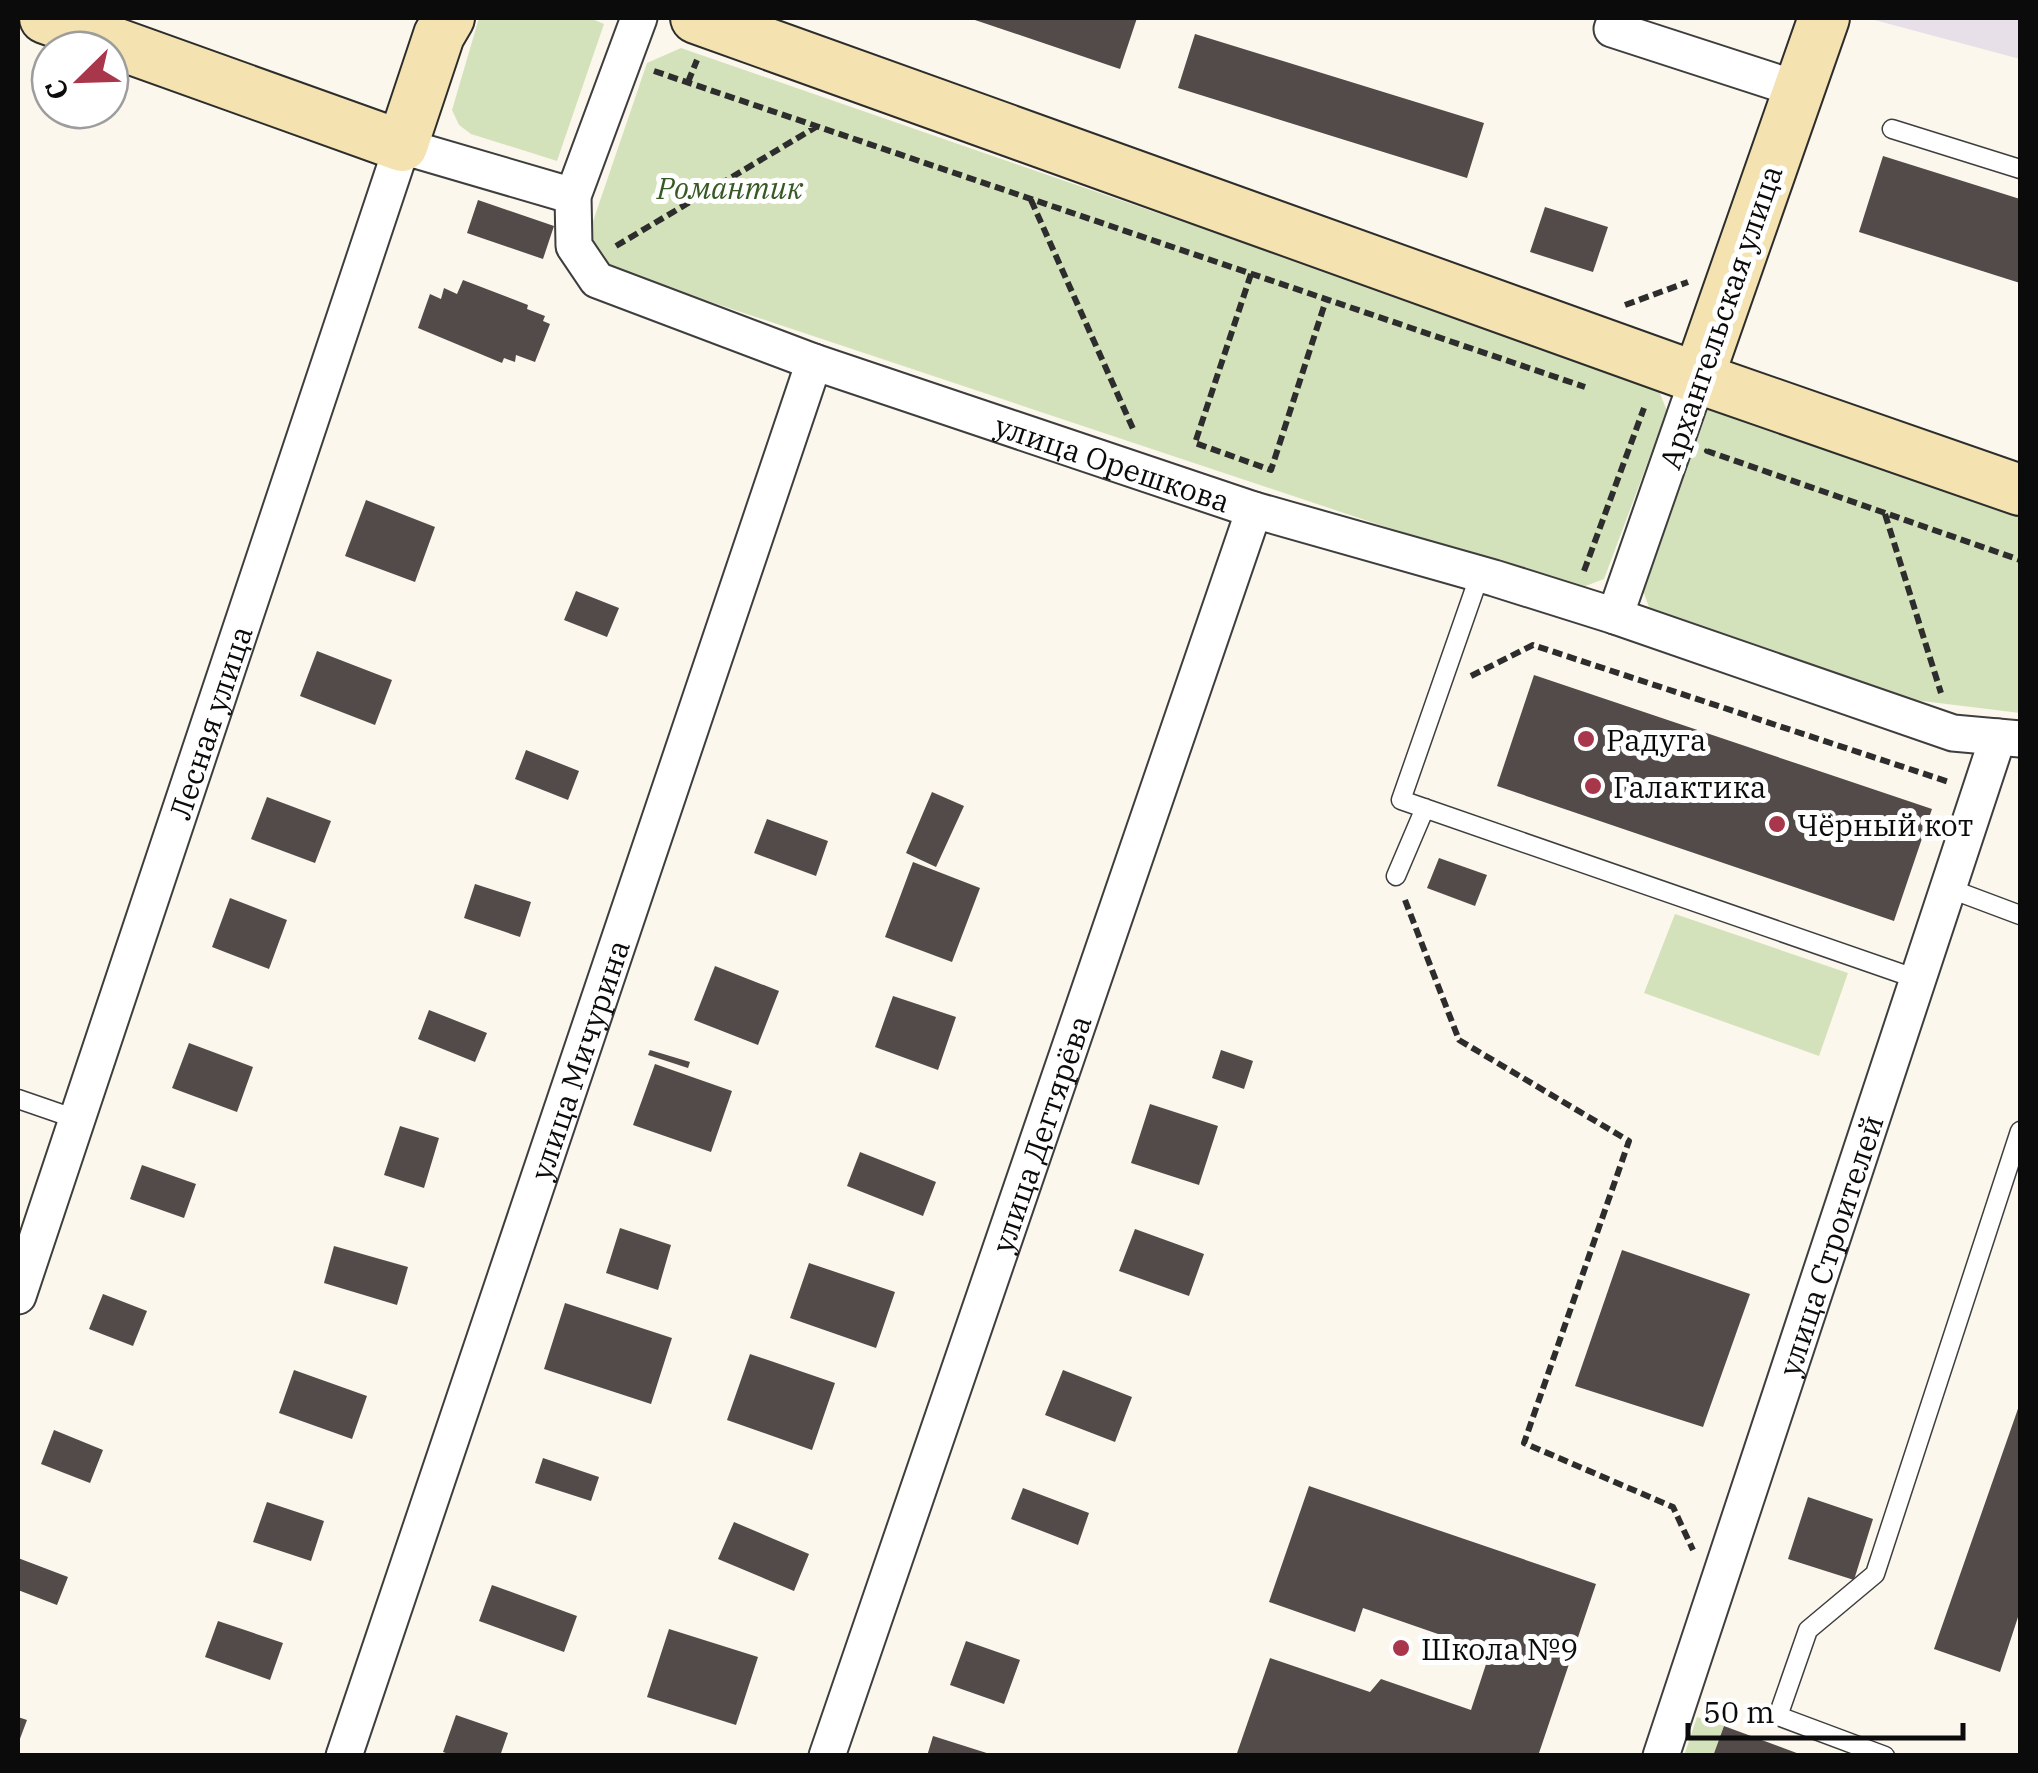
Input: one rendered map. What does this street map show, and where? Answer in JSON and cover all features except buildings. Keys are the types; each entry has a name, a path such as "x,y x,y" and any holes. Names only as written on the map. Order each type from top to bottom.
{"street":[{"path":"46,18 402,146 572,196"},
{"path":"402,146 439,35 449,18"},
{"path":"586,264 574,246 572,196 639,18"},
{"path":"696,18 2020,490"},
{"path":"1616,18 1612,29 1800,90"},
{"name":"Архангельская улица","path":"1616,616 1824,18"},
{"name":"Лесная улица","path":"18,1296 402,146"},
{"name":"улица Орешкова","path":"586,264 596,280 814,362 1254,510 1616,616 1954,733 2009,738"},
{"name":"улица Мичурина","path":"344,1756 814,362"},
{"name":"улица Дегтярёва","path":"827,1756 1254,510"},
{"name":"улица Строителей","path":"1660,1756 1980,792 2009,738"}],"lane":[{"path":"1892,129 2020,169"},
{"path":"1480,574 1400,800 1918,979"},
{"path":"1396,876 1425,808"},
{"path":"1948,888 2020,915"},
{"path":"18,1099 76,1120"},
{"path":"1885,1756 1778,1716 1808,1630 1875,1574 2020,1131"}],"path":[{"path":"623,60 1585,387"},
{"path":"586,264 817,126"},
{"path":"1031,199 1154,476"},
{"path":"1250,274 1195,443 1270,470 1326,300"},
{"path":"1572,602 1644,408"},
{"path":"1710,441 1707,452 2020,560"},
{"path":"1885,513 1954,733"},
{"path":"1438,692 1534,644 1980,792"},
{"path":"1396,876 1458,1040 1629,1141 1524,1442 1673,1507 1713,1593"}],"shaded area":[{"path":"1867,18 2020,18 2020,59"}],"green space":[{"path":"479,18 590,18 604,24 557,161 471,134 459,125 452,110"},
{"name":"Романтик","path":"681,48 1657,386 1667,411 1604,579 1575,590 600,265 588,236 647,63"},
{"path":"1703,403 2020,514 2020,713 1914,700 1649,607 1640,583"},
{"path":"1675,914 1848,973 1819,1056 1644,993"},
{"path":"1697,1717 1724,1726 1713,1755 1684,1756"}],"place":[{"name":"Радуга","path":"1586,739"},
{"name":"Галактика","path":"1593,786"},
{"name":"Чёрный кот","path":"1777,824"},
{"name":"Школа №9","path":"1401,1648"}]}
